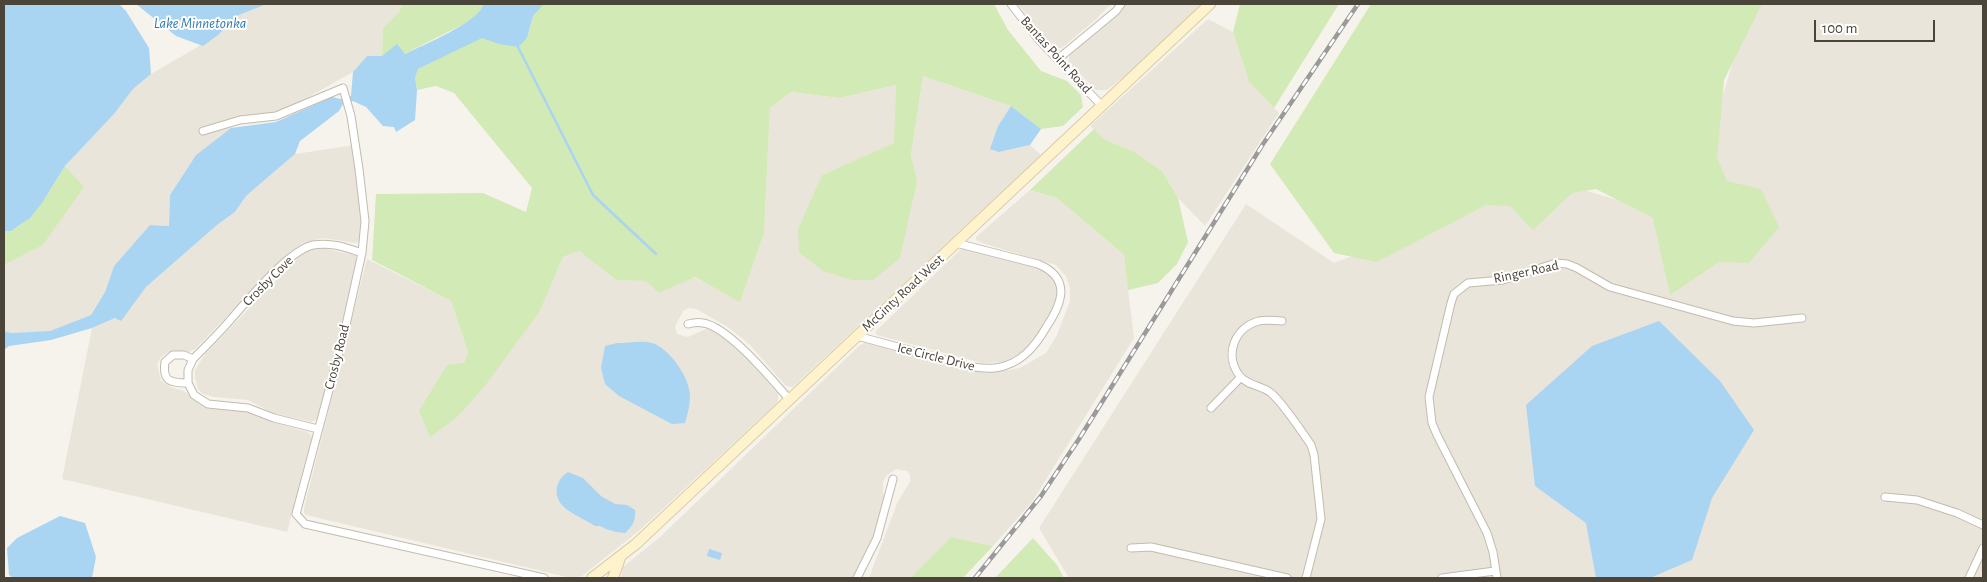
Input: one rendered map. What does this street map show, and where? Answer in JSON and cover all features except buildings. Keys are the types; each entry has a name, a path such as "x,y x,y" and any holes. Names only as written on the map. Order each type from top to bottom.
{"main road":[{"name":"McGinty Road West","path":"592,578 622,554 790,400 1210,4"},
{"path":"613,578 616,565 622,554"}],"street":[{"name":"Bantas Point Road","path":"1011,4 1039,40 1102,106"},
{"path":"1058,59 1116,10 1120,4"},
{"name":"Crosby Road","path":"203,131 240,120 276,116 343,88 359,169 365,221 362,253 344,334 296,514 305,524 544,578"},
{"name":"Ice Circle Drive","path":"857,336 984,369 1010,364 1022,358 1031,349 1057,311 1060,302 1059,282 1054,274 1038,264 956,243"},
{"name":"Crosby Cove","path":"193,359 245,302 294,254 311,246 325,244 337,244 362,253"},
{"name":"Ringer Road","path":"1496,575 1493,552 1487,533 1437,435 1429,410 1428,398 1432,376 1451,303 1454,294 1460,288 1468,283 1503,280 1556,263 1567,264 1577,268 1610,287 1733,321 1754,324 1802,318"},
{"path":"1282,321 1261,320 1243,329 1236,337 1232,356 1234,366 1241,378 1271,393 1311,445 1314,455 1321,519 1306,578"},
{"path":"688,324 704,323 718,329 746,352 790,400"},
{"path":"188,383 177,383 168,380 163,373 164,362 173,355 193,359 188,370 188,383 194,394 208,404 248,408 274,418 318,429"},
{"path":"1211,408 1241,378"},
{"path":"857,578 882,525 893,479"},
{"path":"1885,497 1917,500 1983,524"},
{"path":"1131,548 1151,547 1287,578"},
{"path":"1970,578 1983,548"},
{"path":"1442,578 1496,575"}],"shaded area":[{"path":"267,4 402,4 399,12 383,28 382,56 367,56 353,72 280,113 235,117 231,128 196,155 170,195 169,226 150,225 114,266 105,292 91,315 50,331 10,333 4,331 4,265 43,245 83,187 65,166 114,114 133,89 151,74 218,35 239,15"},
{"path":"1018,4 1111,4 1063,47 1057,49 1053,48"},
{"path":"1123,4 1202,4 1132,70 1107,90 1096,90 1069,63 1069,54 1107,23"},
{"path":"1750,4 1983,4 1983,578 1069,578 1039,528 1246,204 1334,263 1550,180 1686,220"},
{"path":"1208,19 1233,32 1249,82 1279,113 1205,226 1178,198 1162,171 1133,151 1105,140 1090,126"},
{"path":"923,76 1011,106 998,126 999,152 1030,145 1041,155 793,387 786,386 749,344 728,327 696,309 684,310 675,326 677,334 688,337 706,329 722,336 740,349 778,394 778,402 640,530 582,576 571,578 304,513 367,259 451,301 468,352 464,363 419,411 430,436 540,311 563,257 579,251 616,280 645,281 659,293 694,277 740,301 764,233 770,108 791,92 839,98 896,85 895,143 822,175 917,181 911,155"},
{"path":"355,145 362,213 362,238 360,242 355,243 323,238 303,243 291,251 195,349 189,352 169,352 162,356 157,364 161,381 170,387 184,391 203,405 245,410 272,422 307,432 311,435 312,438 287,532 62,479 92,328 115,318 146,287 217,225 235,212 246,196 295,154"},
{"path":"1030,190 1057,198 1124,255 1134,338 1032,502 993,546 951,537 910,578 869,578 898,501 910,482 910,475 907,471 896,469 886,476 883,482 883,493 887,507 855,578 621,578 623,567 660,537 860,345 865,343 995,372 1020,368 1046,353 1057,335 1070,301 1070,288 1066,276 1056,265 976,240 976,237"},
{"path":"322,248 355,255 358,262 318,418 312,422 273,413 248,400 214,397 203,394 198,389 195,370 205,354 299,257 307,251"},
{"path":"964,248 1043,269 1056,279 1060,294 1055,319 1023,353 1003,362 982,363 877,335 875,332"}],"green space":[{"path":"402,4 483,4 483,8 472,20 404,54 382,56 383,28 399,12"},
{"path":"544,4 994,4 1008,30 1041,71 1067,81 1081,95 1083,107 1063,126 1041,129 1011,106 923,76 911,155 917,181 900,258 873,280 852,280 823,271 799,252 798,229 822,175 894,143 896,85 839,98 791,92 770,108 764,233 740,302 695,277 659,293 645,281 616,280 579,251 563,257 540,311 484,387 457,417 430,437 419,411 447,365 464,363 468,352 451,301 372,260 376,194 483,193 526,212 532,188 454,93 436,86 417,90 415,78 418,69 482,37 499,44 527,38 533,16"},
{"path":"1240,4 1339,4 1274,108 1249,82 1233,32"},
{"path":"1371,4 1762,4 1724,80 1717,158 1727,181 1761,189 1779,227 1749,263 1719,262 1670,295 1653,218 1596,189 1572,193 1533,230 1510,206 1486,205 1377,262 1334,253 1270,164"},
{"path":"1094,129 1105,140 1133,151 1162,171 1178,198 1188,242 1177,264 1158,283 1128,290 1124,255 1057,198 1030,190"},
{"path":"65,166 84,187 43,245 4,265 4,231 22,224 31,215 47,195"},
{"path":"951,537 993,546 963,578 910,578"},
{"path":"1033,538 1057,565 1064,578 995,578"}],"water":[{"path":"4,4 119,4 126,11 149,48 151,74 133,89 114,114 65,166 42,203 30,218 11,231 4,231"},
{"name":"Lake Minnetonka","path":"136,4 267,4 239,15 203,46 176,36"},
{"path":"483,4 544,4 533,16 527,38 518,47 499,44 482,38 418,69 415,78 417,90 415,120 396,132 394,127 383,126 366,107 353,101 343,104 339,111 300,141 295,154 246,196 235,212 217,225 146,287 121,321 115,318 92,328 51,340 9,346 4,350 4,331 11,333 50,331 91,315 105,292 114,266 150,225 169,226 170,195 196,155 231,128 276,122 332,97 341,99 351,96 353,72 367,56 382,56 397,44 405,54 473,18 480,11"},
{"path":"1011,106 1041,129 1030,145 999,152 990,149 998,126"},
{"path":"1659,321 1720,381 1754,430 1712,498 1692,560 1650,578 1596,578 1586,523 1535,486 1526,405 1592,346"},
{"path":"617,343 652,343 664,350 674,360 684,376 689,390 690,397 685,423 672,424 619,396 605,384 601,368 605,346"},
{"path":"568,472 583,478 601,496 615,504 627,505 635,510 632,525 625,533 595,526 562,505 557,496 557,487 561,478"},
{"path":"60,516 85,523 96,557 92,578 13,578 9,575 7,548 17,538"},
{"path":"709,549 722,553 720,560 707,556"}],"waterway":[{"path":"518,47 593,195 656,254"}],"railway":[{"path":"975,578 1041,496 1079,439 1263,144 1358,4"}]}
